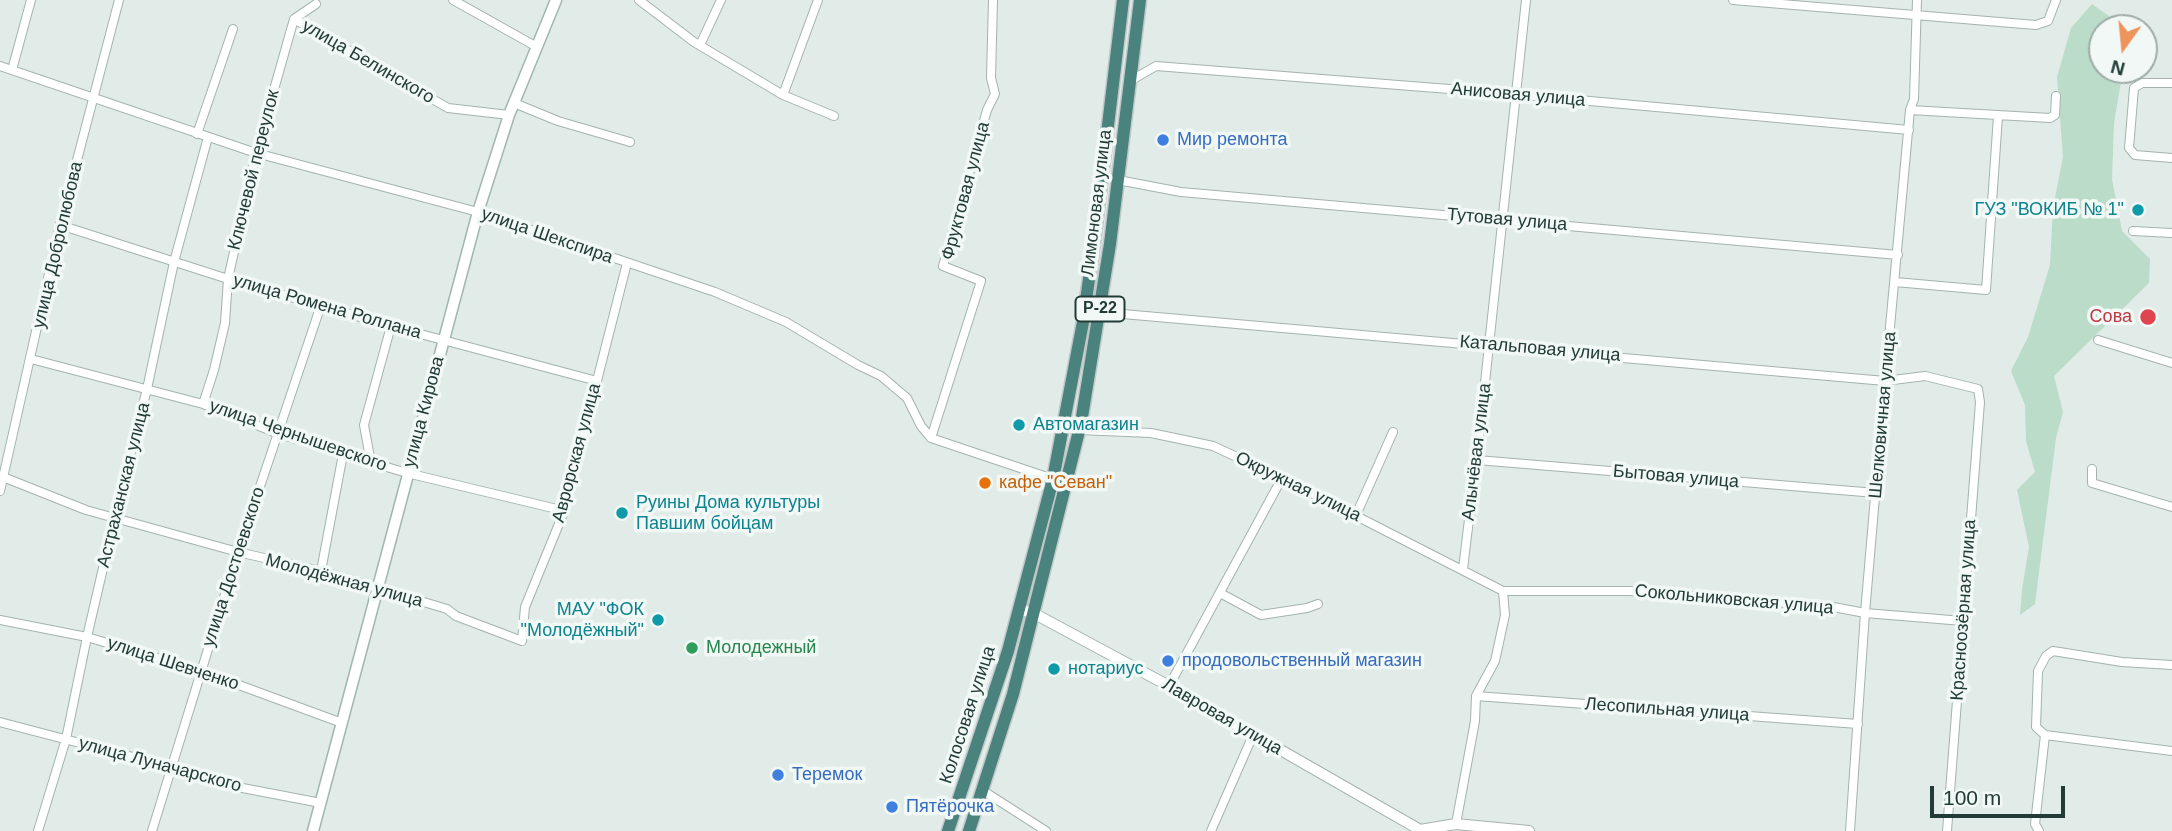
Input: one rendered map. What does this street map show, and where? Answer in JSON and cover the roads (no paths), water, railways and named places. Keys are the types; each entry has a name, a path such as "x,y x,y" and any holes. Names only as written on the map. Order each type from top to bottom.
{"highway":[{"name":"Лимоновая улица","path":"1019,609 1053,479 1083,322 1123,0"},
{"name":"Лимоновая улица","path":"1035,614 1079,430 1100,312 1140,0"},
{"name":"Колосовая улица","path":"948,831 1008,651 1019,609"},
{"name":"Колосовая улица","path":"969,831 1013,694 1035,614"}],"main road":[{"name":"улица Кирова","path":"313,831 478,212 509,115 556,0"}],"street":[{"path":"12,70 31,0"},
{"name":"улица Добролюбова","path":"0,491 60,225 119,0"},
{"path":"453,0 537,47"},
{"path":"639,0 700,45 783,95 834,116"},
{"path":"700,45 721,0"},
{"path":"783,95 818,0"},
{"name":"Фруктовая улица","path":"932,438 981,281 943,266 995,94 991,78 993,0"},
{"name":"Алычёвая улица","path":"1463,569 1526,0"},
{"path":"1733,0 2036,25 2048,20 2056,0"},
{"name":"Шелковичная улица","path":"1850,831 1864,613 1910,110 1914,99 1917,0"},
{"name":"улица Белинского","path":"316,4 294,19 448,108 509,115"},
{"name":"Ключевой переулок","path":"203,404 225,323 228,279 256,153 294,19"},
{"path":"197,134 233,29"},
{"name":"улица Шекспира","path":"0,66 256,153 478,212 715,292 786,322 881,376 907,398 921,426 932,438"},
{"name":"Анисовая улица","path":"1130,81 1156,66 1517,94 1909,130"},
{"path":"2172,83 2142,83 2134,88 2129,148 2135,155 2172,158"},
{"path":"1910,110 2050,118 2054,115 2056,96"},
{"path":"514,103 558,121 630,142"},
{"path":"1895,282 1986,290 1998,116"},
{"name":"Астраханская улица","path":"38,831 66,739 174,262 208,137"},
{"name":"Тутовая улица","path":"1118,180 1181,192 1898,255"},
{"name":"улица Ромена Роллана","path":"60,225 228,279 444,341 597,381"},
{"path":"2133,231 2172,233"},
{"name":"Аврорская улица","path":"522,641 525,607 564,514 627,263"},
{"name":"улица Достоевского","path":"152,831 238,552 321,305"},
{"name":"Катальповая улица","path":"1100,312 1885,380 1925,376 1978,389"},
{"path":"371,463 364,425 391,326"},
{"path":"2098,340 2172,363"},
{"name":"улица Чернышевского","path":"31,359 203,404 277,433 407,474 556,509 564,514"},
{"name":"Красноозёрная улица","path":"1947,831 1980,402 1978,389"},
{"name":"Окружная улица","path":"1079,430 1151,433 1213,446 1282,478 1503,591"},
{"path":"1356,515 1393,432"},
{"path":"932,438 1053,479"},
{"path":"321,571 343,454"},
{"name":"Бытовая улица","path":"1477,460 1876,494"},
{"path":"2092,468 2092,483 2172,507"},
{"name":"Молодёжная улица","path":"3,477 86,510 238,552 321,571 447,609 456,616 522,641"},
{"path":"1170,686 1282,478"},
{"path":"1456,824 1475,721 1476,696 1495,661 1505,615 1503,591"},
{"name":"Сокольниковская улица","path":"1503,591 1630,592 1828,606 1864,613 1963,621"},
{"path":"1220,593 1261,615 1318,604"},
{"name":"Лавровая улица","path":"1019,609 1035,614 1170,686 1421,830"},
{"name":"улица Шевченко","path":"0,620 87,638 201,671 342,723"},
{"path":"2172,665 2122,662 2053,651 2046,656 2038,671 2036,727 2045,735 2172,751"},
{"name":"Лесопильная улица","path":"1476,696 1858,724"},
{"name":"улица Луначарского","path":"0,722 232,786 321,803"},
{"path":"1211,831 1254,735"},
{"path":"2039,831 2035,824 2045,735"},
{"path":"982,790 1046,831"},
{"path":"1421,830 1456,824 1530,831"}],"place":[{"name":"Мир ремонта","path":"1163,140"},
{"name":"ГУЗ \"ВОКИБ № 1\"","path":"2138,210"},
{"name":"Сова","path":"2148,317"},
{"name":"Автомагазин","path":"1019,425"},
{"name":"кафе \"Севан\"","path":"985,483"},
{"name":"Руины Дома культуры Павшим бойцам","path":"622,513"},
{"name":"МАУ \"ФОК \"Молодёжный\"","path":"658,620"},
{"name":"Молодежный","path":"692,648"},
{"name":"продовольственный магазин","path":"1168,661"},
{"name":"нотариус","path":"1054,669"},
{"name":"Теремок","path":"778,775"},
{"name":"Пятёрочка","path":"892,807"}]}
